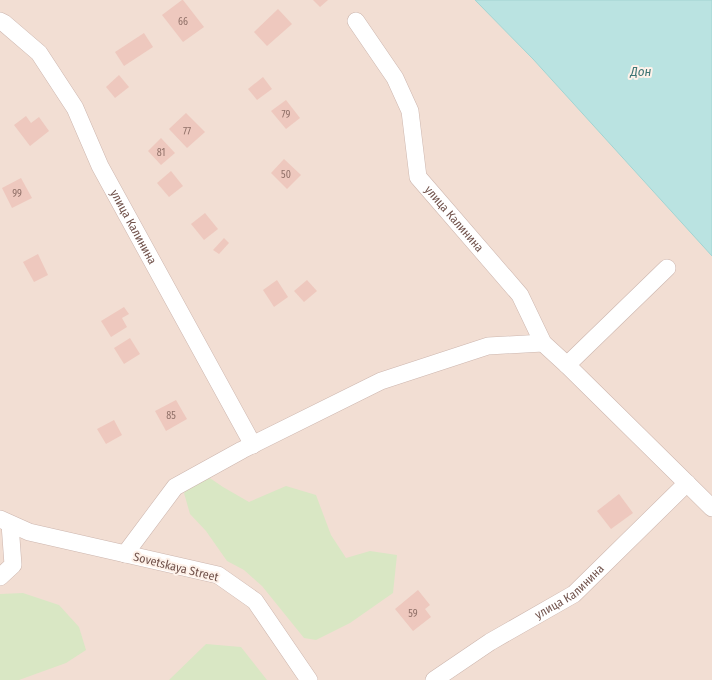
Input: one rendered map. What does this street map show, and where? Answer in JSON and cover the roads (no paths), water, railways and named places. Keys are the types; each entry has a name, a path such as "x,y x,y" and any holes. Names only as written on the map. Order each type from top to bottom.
{"street":[{"name":"улица Калинина","path":"0,21 39,53 75,108 100,166 252,445"},
{"name":"улица Калинина","path":"356,21 395,78 410,111 418,177 520,295 543,343 712,508"},
{"path":"567,365 667,268"},
{"path":"125,554 176,487 252,445 381,381 488,346 543,343"},
{"name":"улица Калинина","path":"434,680 490,642 574,594 687,483"},
{"path":"0,577 13,565 5,521"},
{"name":"Sovetskaya Street","path":"5,521 28,532 218,575 255,601 309,680"}],"water":[{"name":"Дон","path":"475,0 712,0 712,256 533,59"}]}
